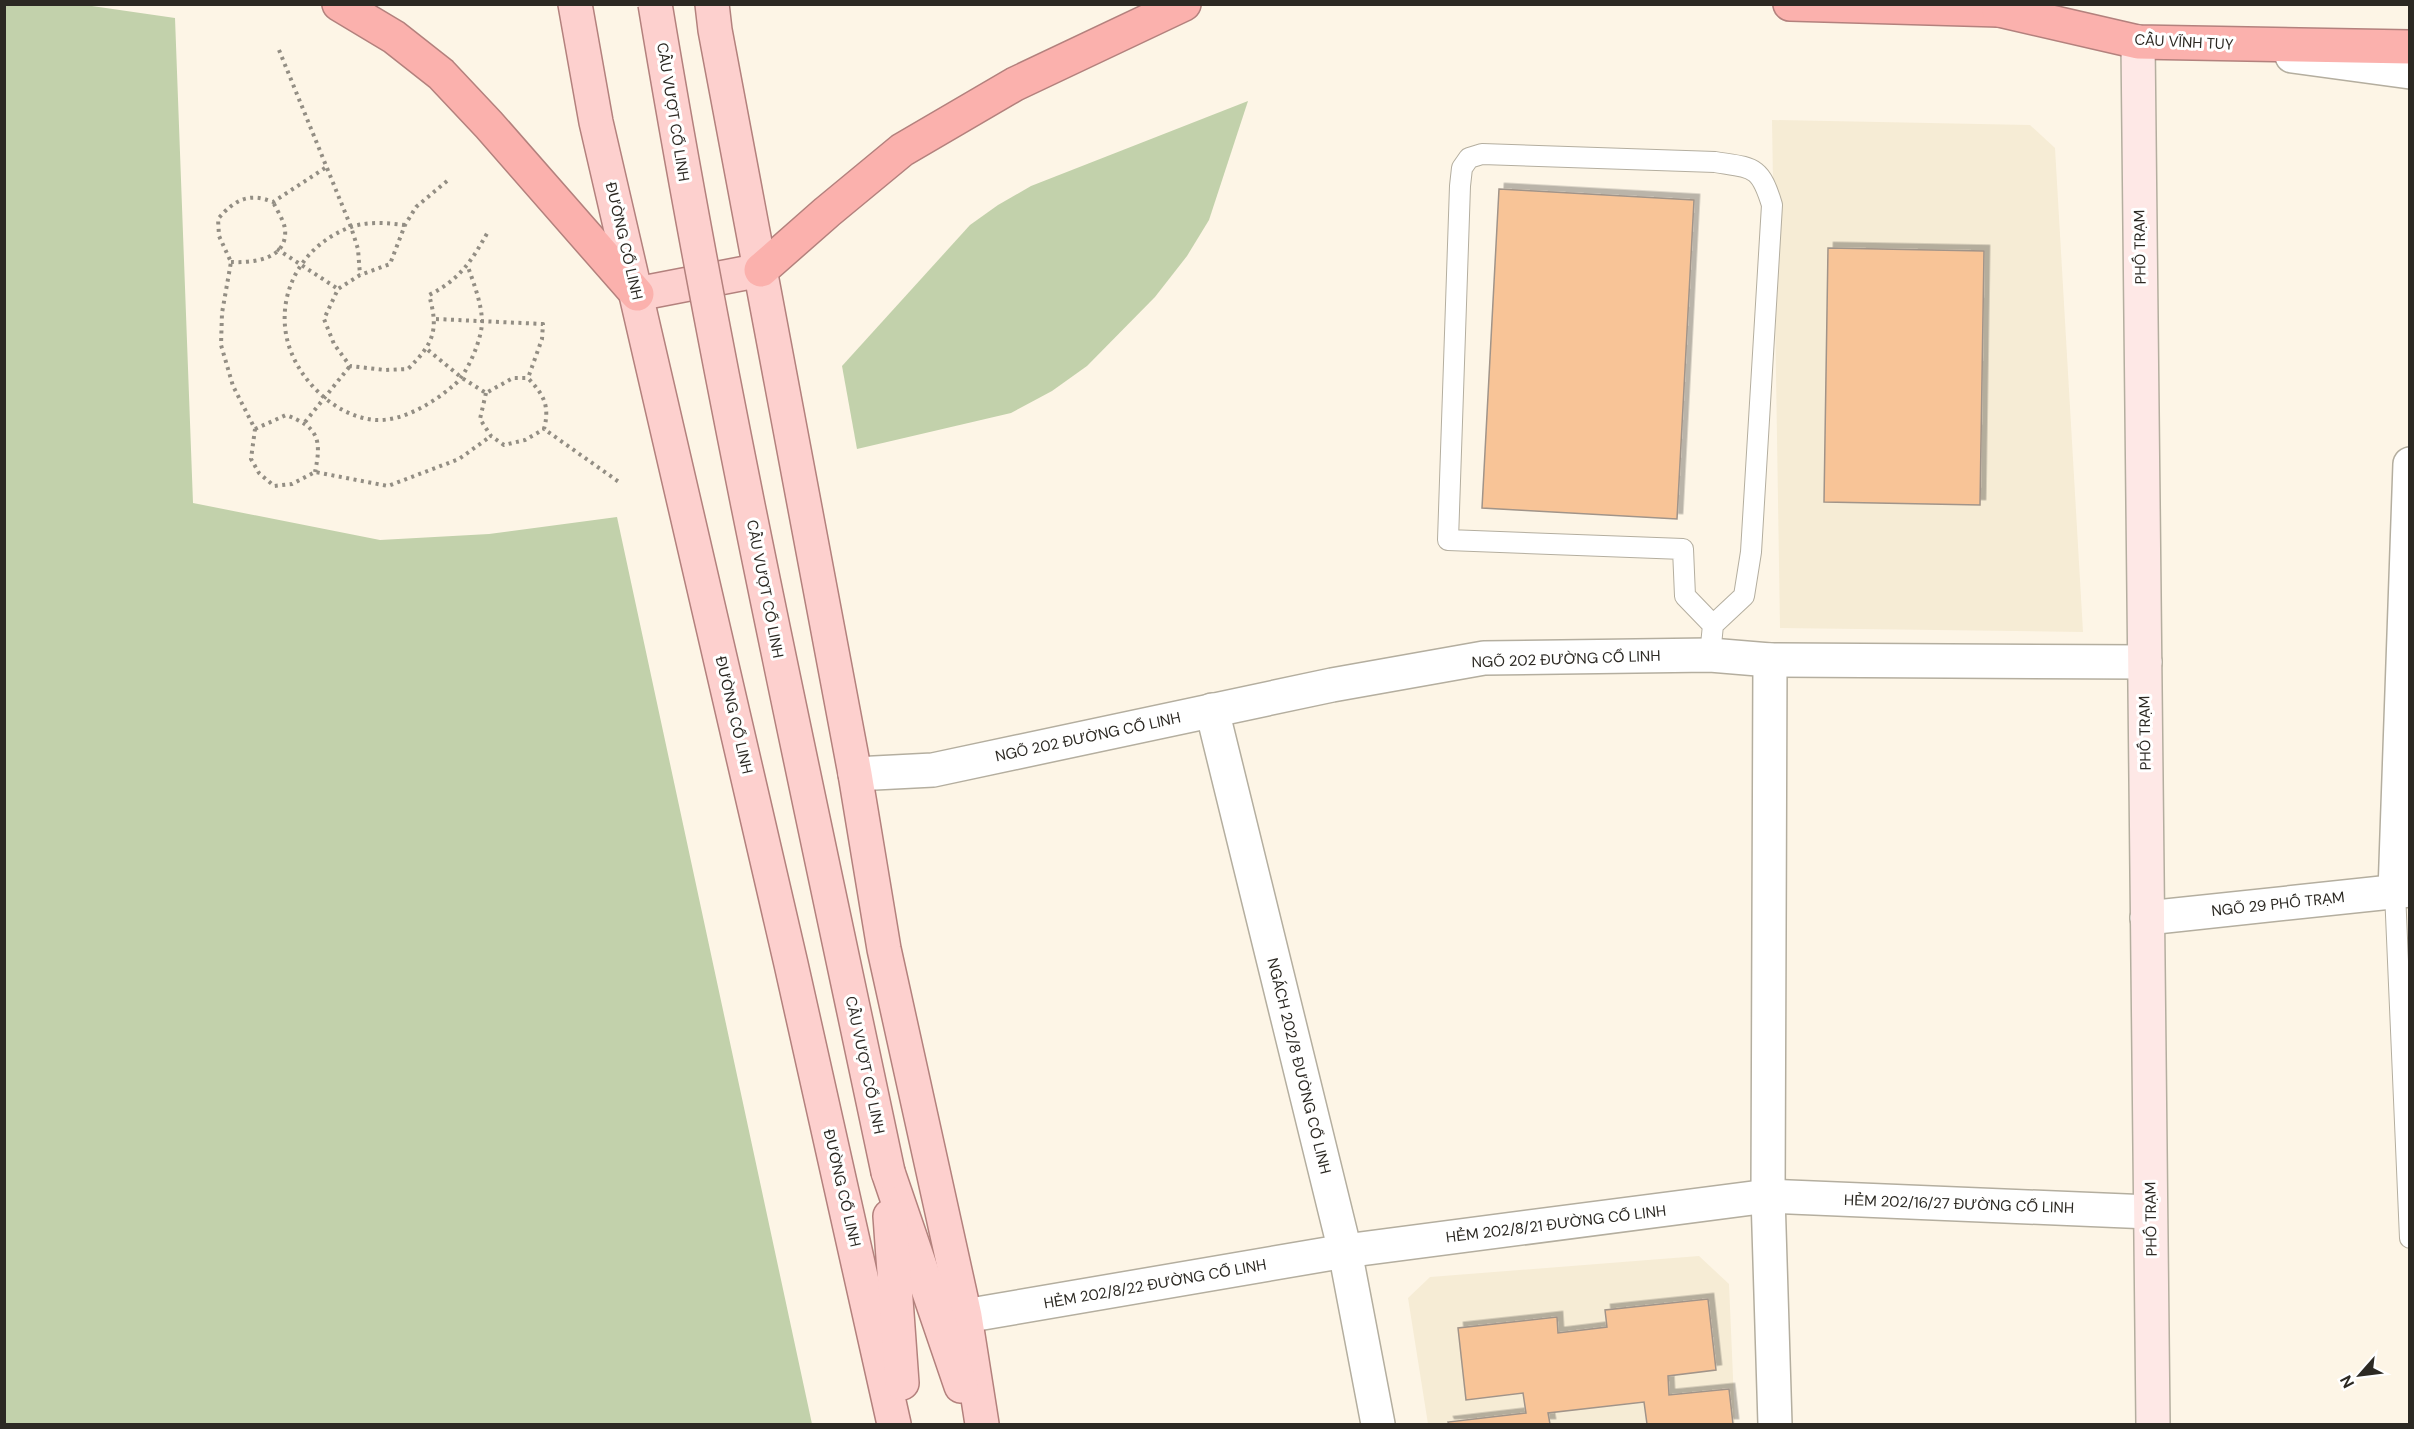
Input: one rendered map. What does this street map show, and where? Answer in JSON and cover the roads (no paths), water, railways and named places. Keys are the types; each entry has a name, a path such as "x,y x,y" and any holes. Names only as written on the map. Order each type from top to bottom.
{"highway":[{"path":"339,4 394,37 441,74 489,124 637,294"},
{"path":"761,270 826,212 902,150 1015,84 1185,4"},
{"path":"1790,4 1999,10 2036,4"},
{"name":"CẦU VĨNH TUY","path":"1999,10 2138,42 2200,45 2409,47"}],"main road":[{"name":"ĐƯỜNG CỔ LINH","path":"575,4 596,122 894,1425"},
{"name":"CẦU VƯỢT CỔ LINH","path":"655,4 691,221 781,669 888,1172 974,1425"},
{"path":"712,4 855,774 884,949 965,1316 982,1425"},
{"path":"637,294 761,270"},
{"name":"CẦU VƯỢT CỔ LINH","path":"888,1172 904,1425"}],"street":[{"name":"PHỐ TRẠM","path":"2138,42 2153,1425"},
{"path":"2200,45 2409,72"},
{"path":"2402,891 2409,464"},
{"name":"NGÕ 202 ĐƯỜNG CỔ LINH","path":"855,774 933,770 1332,685 1484,658 1711,640 1770,660 2145,662"},
{"path":"1770,660 1768,1196 1775,1425"},
{"name":"NGÁCH 202/8 ĐƯỜNG CỔ LINH","path":"1212,710 1345,1251 1378,1425"},
{"name":"NGÕ 29 PHỐ TRẠM","path":"2147,918 2402,891"},
{"name":"HẺM 202/16/27 ĐƯỜNG CỔ LINH","path":"1768,1196 2151,1212"},
{"name":"HẺM 202/8/21 ĐƯỜNG CỔ LINH","path":"1345,1251 1768,1196"},
{"name":"HẺM 202/8/22 ĐƯỜNG CỔ LINH","path":"965,1316 1345,1251"}],"lane":[{"path":"1482,154 1715,162 1751,168 1765,181 1772,205 1751,552 1744,596 1711,640 1685,596 1683,549 1448,540 1460,186 1462,168 1469,158 1482,154"},
{"path":"2402,891 2409,1239"}]}
